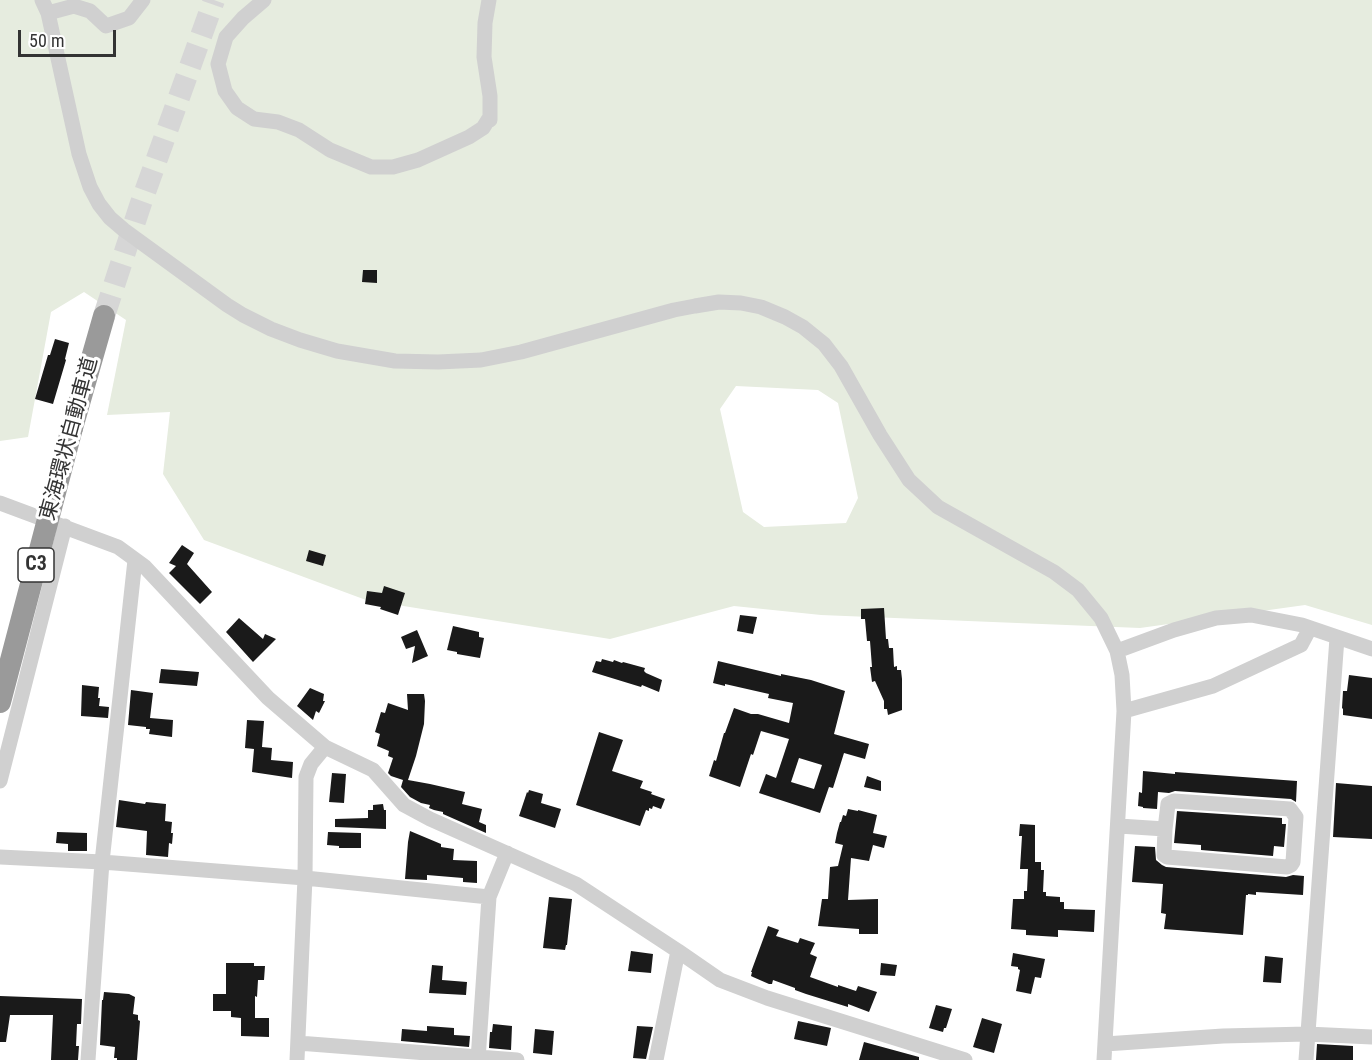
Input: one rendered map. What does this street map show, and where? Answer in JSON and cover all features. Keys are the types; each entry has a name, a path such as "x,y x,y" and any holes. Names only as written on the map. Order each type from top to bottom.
{"highway":[{"name":"東海環状自動車道","path":"0,702 104,316"}],"street":[{"path":"143,0 129,18 106,26 90,11 74,6 45,7 79,154 90,187 110,218 124,230 227,305 271,329 337,351 395,361 481,360 521,352 674,310 719,302 741,303 761,308 803,327 824,344 841,366 880,435 909,480 938,507 1054,572 1078,590 1101,618 1117,651 1122,675 1124,711 1105,1052 1223,1036 1308,1034 1372,1037"},
{"path":"264,0 226,37 219,64 225,91 237,108 254,119 278,122 299,130 330,150 371,167 393,167 418,160 469,137 483,128 490,120 490,96 484,57 489,0"},
{"path":"0,503 118,547 144,566 268,698 325,747 373,770 404,805 430,819 576,884 720,980 766,998 965,1060"},
{"path":"0,781 65,526"},
{"path":"88,1060 102,862 135,560"},
{"path":"1117,651 1174,630 1216,618 1251,615 1302,625 1372,649"},
{"path":"1124,711 1214,686 1301,645 1310,628"},
{"path":"1306,1060 1337,638"},
{"path":"297,1060 305,878 306,777 311,764 325,747"},
{"path":"1173,801 1290,809 1296,817 1293,862 1287,867 1167,857 1164,855 1165,829 1168,804 1173,801"},
{"path":"1119,826 1165,829"},
{"path":"478,1058 489,897 507,853"},
{"path":"0,857 102,862 305,878 489,897"},
{"path":"656,1060 678,951"},
{"path":"298,1043 517,1060"}],"shaded area":[{"path":"0,0 1372,0 1372,625 1305,605 1140,628 821,615 734,606 610,639 366,600 204,540 163,474 170,412 107,415 126,320 84,292 51,312 28,437 0,441","holes":["736,386 818,390 838,403 858,498 846,523 764,527 743,512 720,409"]}],"building":[{"path":"363,270 377,270 377,283 362,282"},
{"path":"55,339 69,343 53,404 35,399"},
{"path":"182,545 194,553 187,564 212,592 200,604 169,573 176,566 169,563"},
{"path":"309,550 326,555 323,566 306,561"},
{"path":"384,586 405,593 398,615 380,609 381,607 365,604 367,591 382,593"},
{"path":"884,608 886,639 888,639 889,648 893,648 894,667 897,666 897,670 901,670 902,679 902,710 888,715 875,681 872,682 870,641 867,641 865,619 861,619 861,609"},
{"path":"740,615 757,617 753,634 737,631"},
{"path":"239,618 263,639 265,634 276,639 253,662 226,632"},
{"path":"453,626 479,632 479,637 484,638 480,658 447,650"},
{"path":"417,630 428,656 412,663 415,646 406,649 401,637"},
{"path":"602,659 645,668 646,673 662,680 659,692 642,685 641,687 592,672 596,661 601,662"},
{"path":"718,661 781,676 781,674 811,680 845,691 834,734 869,744 865,759 844,753 833,788 829,787 820,813 759,793 766,774 776,778 789,739 761,731 740,787 709,776 734,708 789,723 793,703 768,698 769,694 713,683","holes":["799,758 822,765 814,789 791,782"]},
{"path":"161,669 199,672 197,686 159,683"},
{"path":"1349,675 1372,678 1372,719 1343,715 1343,691 1347,691"},
{"path":"82,685 99,687 99,706 109,707 108,718 81,716"},
{"path":"310,688 324,694 323,701 325,701 319,713 316,711 313,720 297,706"},
{"path":"131,690 153,693 150,718 173,720 172,737 149,734 150,729 146,727 128,725"},
{"path":"407,694 424,694 425,701 424,724 408,780 465,792 462,804 482,809 479,822 486,825 486,833 443,812 429,808 430,805 410,797 401,787 403,780 388,773 393,758 388,756 389,751 377,746 380,734 375,732 381,712 385,713 388,703 408,710"},
{"path":"247,720 264,721 262,747 272,748 271,760 293,762 292,778 252,772 254,749 245,748"},
{"path":"599,732 623,740 612,771 643,781 640,788 665,799 661,809 653,806 652,809 649,808 649,811 646,810 640,826 576,805"},
{"path":"1143,771 1297,781 1296,802 1291,799 1175,791 1158,792 1157,809 1143,808 1138,806 1139,792 1142,793"},
{"path":"332,773 346,774 344,803 329,802"},
{"path":"867,776 881,781 881,791 864,787"},
{"path":"1336,783 1372,786 1372,839 1333,837"},
{"path":"529,790 543,794 541,803 561,809 555,828 519,816"},
{"path":"119,800 166,804 165,821 172,822 171,833 173,833 172,844 169,843 168,857 146,855 147,831 116,827"},
{"path":"383,804 386,810 386,829 335,827 335,819 368,818 368,810 373,810 373,805"},
{"path":"848,809 877,815 873,833 887,836 884,848 873,845 869,861 851,858 848,900 878,899 878,934 859,934 859,929 818,926 822,899 828,899 830,867 838,866 843,845 835,843 837,833 843,815 846,816"},
{"path":"1177,811 1282,818 1282,824 1286,824 1284,847 1274,846 1273,856 1201,850 1201,845 1174,843"},
{"path":"1020,824 1035,825 1035,862 1041,862 1041,870 1044,870 1043,892 1046,892 1046,896 1060,897 1060,902 1064,902 1064,909 1095,910 1094,932 1058,930 1058,937 1026,935 1026,930 1011,929 1013,899 1024,899 1024,891 1027,891 1028,869 1020,869 1022,836 1019,836"},
{"path":"410,831 441,844 441,847 454,849 453,860 477,861 477,883 463,882 463,878 427,875 427,880 405,879"},
{"path":"57,832 87,833 87,851 68,851 68,844 56,843"},
{"path":"328,832 361,833 361,848 339,848 339,846 327,845"},
{"path":"1135,846 1155,847 1156,860 1166,867 1286,877 1304,876 1303,895 1256,892 1256,895 1246,895 1243,935 1164,929 1166,914 1161,913 1163,884 1132,882"},
{"path":"549,897 572,899 565,950 543,948"},
{"path":"768,926 779,930 776,936 798,943 800,938 815,943 810,954 817,957 810,977 838,987 838,985 856,991 858,986 877,992 869,1012 848,1004 848,1007 806,994 773,980 772,984 769,984 751,976"},
{"path":"631,951 653,954 651,973 628,971"},
{"path":"1013,953 1045,959 1041,978 1035,977 1031,994 1016,991 1020,970 1018,967 1011,966"},
{"path":"1265,956 1283,958 1281,983 1263,982"},
{"path":"226,963 254,963 254,966 265,966 264,980 258,980 255,1018 269,1018 269,1037 241,1036 241,1018 231,1017 231,1011 213,1011 213,994 226,994"},
{"path":"881,963 897,965 895,976 880,975"},
{"path":"432,965 443,966 442,980 467,982 466,995 429,993"},
{"path":"104,992 129,994 135,997 133,1014 138,1015 140,1021 137,1060 117,1060 114,1058 115,1047 100,1045"},
{"path":"0,996 82,999 81,1024 77,1024 78,1060 51,1060 53,1015 10,1015 6,1042 0,1042"},
{"path":"936,1005 952,1009 943,1032 929,1028"},
{"path":"982,1018 1002,1024 994,1053 973,1047"},
{"path":"798,1021 831,1028 827,1046 794,1039"},
{"path":"493,1024 512,1026 511,1050 489,1048"},
{"path":"427,1026 454,1028 454,1035 470,1036 469,1047 401,1041 402,1029 427,1031"},
{"path":"637,1026 653,1027 646,1059 633,1058"},
{"path":"535,1029 554,1031 552,1055 533,1053"},
{"path":"864,1042 919,1057 919,1060 859,1060"},
{"path":"1317,1044 1353,1046 1353,1060 1316,1060"}],"tunnel":[{"path":"104,316 141,203 214,0"}]}
